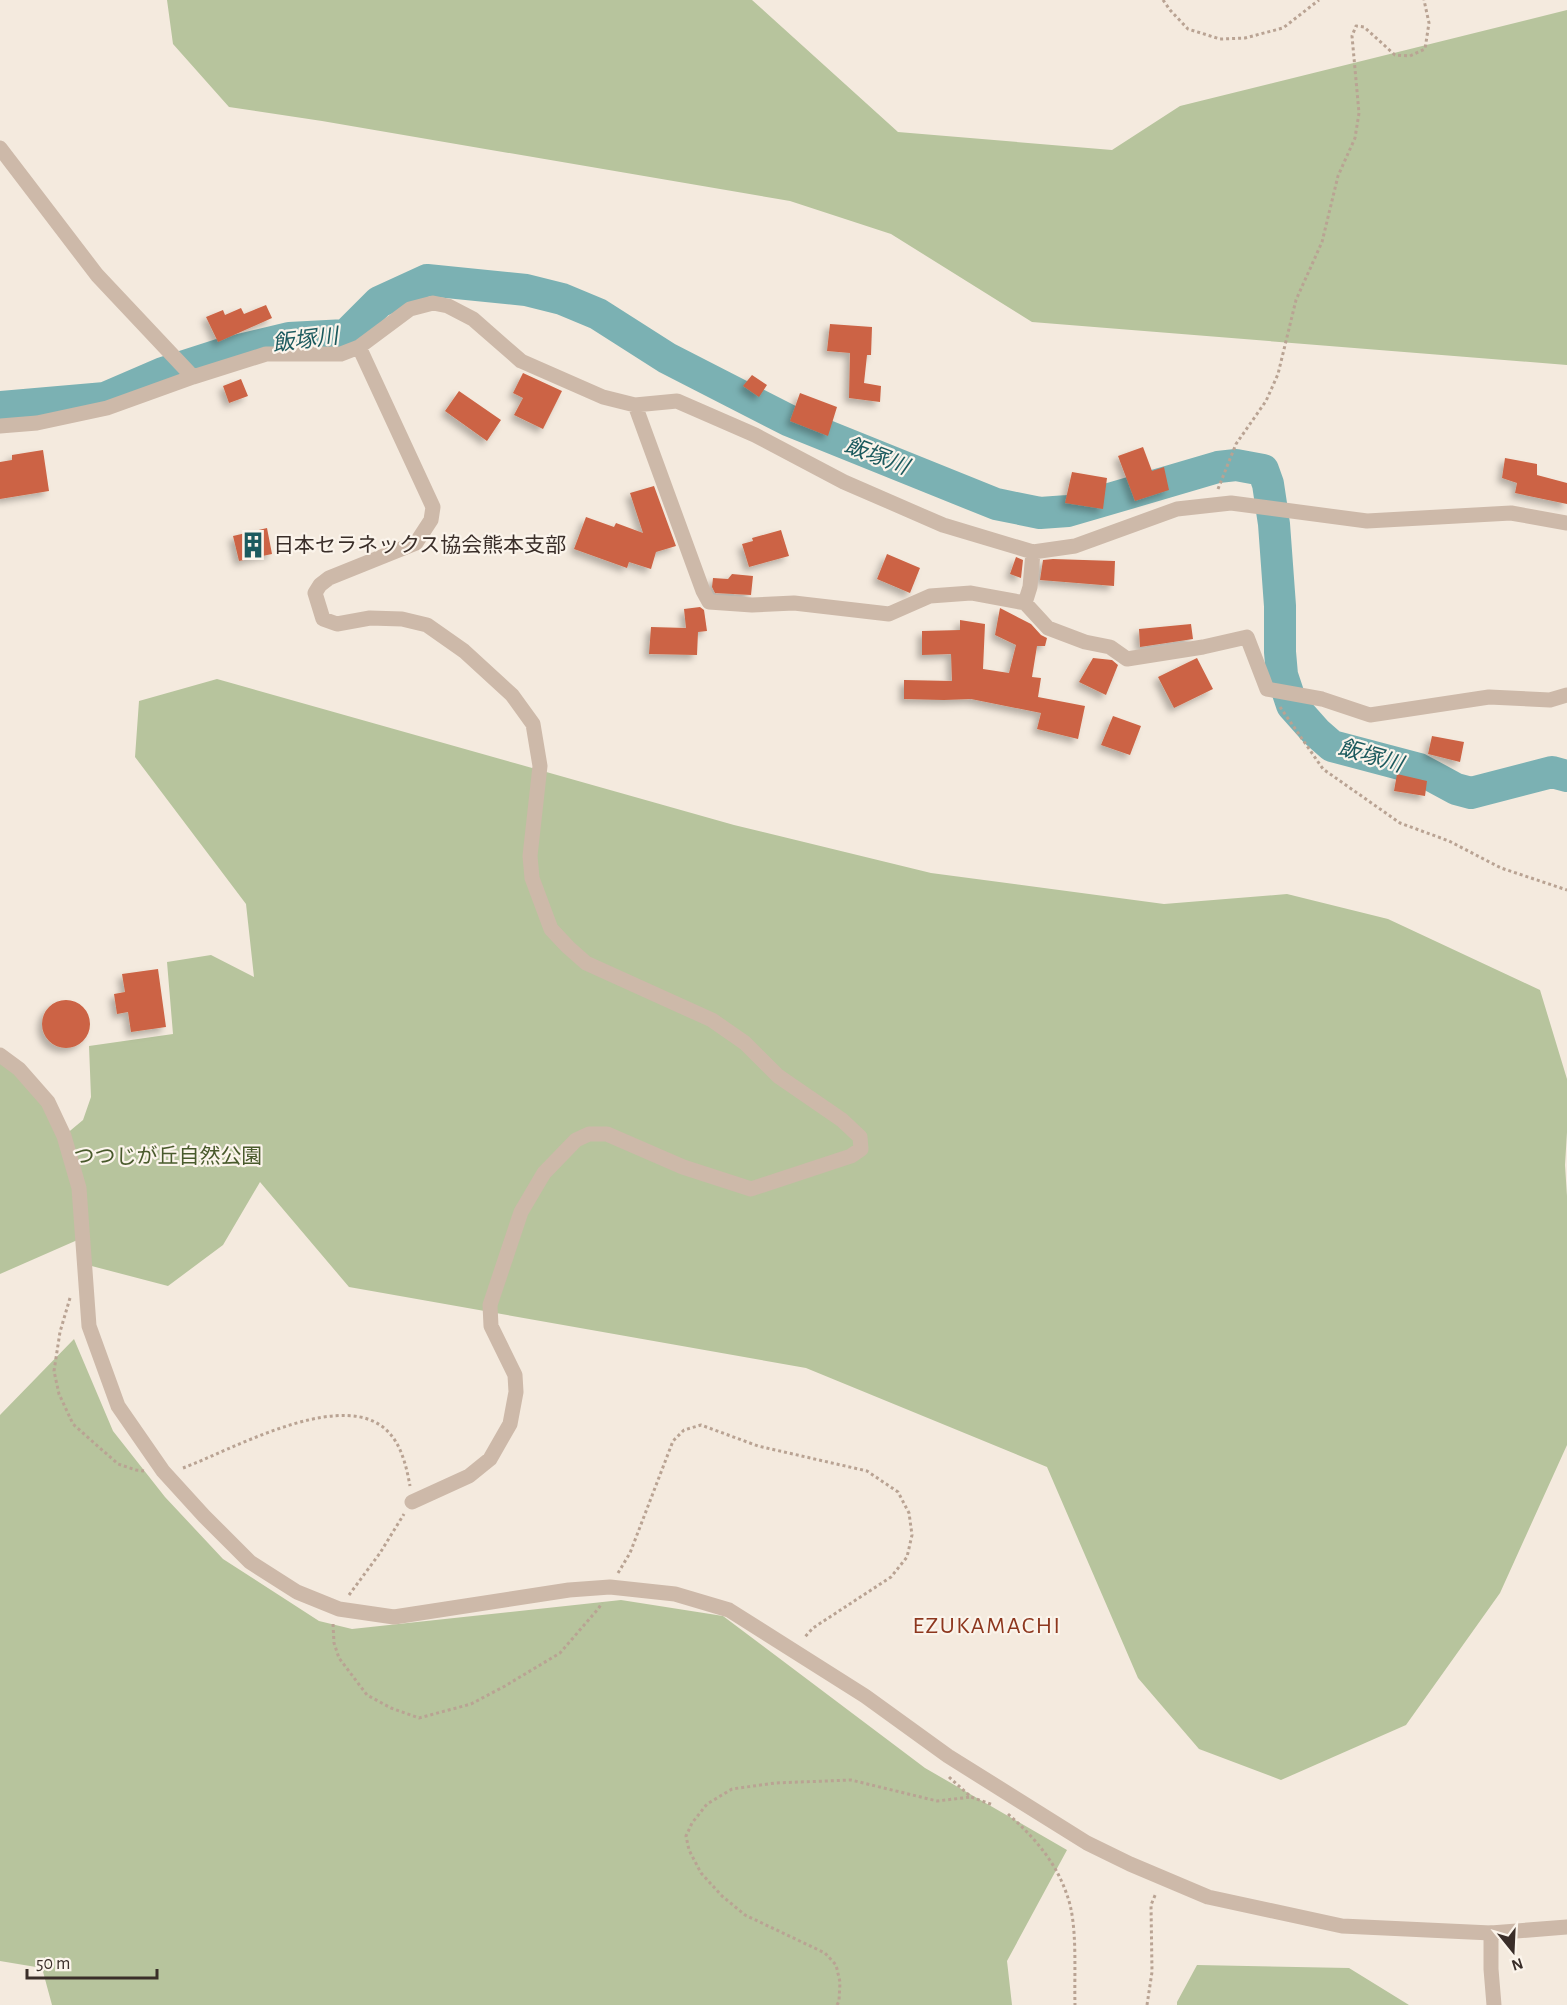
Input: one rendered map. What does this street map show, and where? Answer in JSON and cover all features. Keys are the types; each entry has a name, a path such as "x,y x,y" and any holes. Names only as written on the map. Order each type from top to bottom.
{"street":[{"path":"0,148 97,275 193,377"},
{"path":"0,426 38,423 107,408 266,354 341,354 359,347 410,309 434,303 448,306 473,319 521,360 603,397 635,405 677,400 755,435 844,482 943,525 1033,552 1075,546 1177,509 1231,503 1367,521 1511,513 1567,523"},
{"path":"359,347 433,507 432,520 416,543 329,578 320,585 315,593 322,619 337,624 370,618 402,619 427,625 464,651 512,695 533,724 540,766 531,856 532,878 551,929 586,963 712,1020 745,1043 778,1076 848,1126 860,1137 861,1149 851,1156 751,1189 683,1167 608,1134 589,1134 576,1140 544,1173 521,1212 490,1305 492,1326 515,1375 516,1392 510,1424 490,1459 469,1476 412,1502"},
{"path":"635,405 709,602 752,605 794,603 889,614 930,596 971,593 1025,603 1048,628 1086,642 1110,647 1126,659 1247,637 1267,689 1322,699 1370,715 1489,697 1550,700 1567,695"},
{"path":"1025,603 1030,587 1033,552"},
{"path":"0,1055 19,1069 48,1102 64,1136 79,1188 89,1326 118,1406 163,1471 250,1562 297,1592 339,1609 394,1617 569,1590 610,1587 675,1594 729,1610 865,1696 948,1756 1087,1843 1208,1897 1342,1926 1491,1933 1567,1927"},
{"path":"1491,1933 1494,2005"}],"path":[{"path":"1164,0 1188,29 1220,39 1245,38 1283,28 1319,0"},
{"path":"1212,505 1236,444 1266,401 1278,374 1296,300 1322,242 1338,176 1355,138 1359,113 1352,36 1356,26 1364,27 1395,56 1410,56 1425,49 1429,23 1424,0"},
{"path":"1267,689 1323,769 1400,823 1449,842 1501,868 1567,890"},
{"path":"70,1298 60,1332 54,1371 59,1394 73,1424 118,1464 136,1470 174,1472 266,1434 310,1419 340,1414 364,1417 381,1425 406,1461 412,1502"},
{"path":"837,2005 840,1982 836,1965 825,1953 745,1915 722,1896 701,1873 689,1850 686,1836 692,1823 707,1804 732,1789 775,1783 851,1780 937,1801 970,1797 1001,1808 1028,1832 1055,1867 1068,1897 1073,1931 1075,2005"},
{"path":"1147,2005 1152,1972 1151,1905 1158,1888"}],"green space":[{"path":"167,0 752,0 898,132 1112,150 1180,106 1567,10 1567,365 1032,322 891,234 790,201 229,107 173,44"},
{"name":"つつじが丘自然公園","path":"217,679 734,825 931,873 1164,904 1287,894 1388,919 1540,990 1567,1079 1565,1165 1567,1445 1500,1593 1406,1725 1281,1780 1199,1749 1138,1678 1047,1467 806,1368 349,1287 260,1182 223,1245 168,1286 84,1264 82,1238 0,1274 0,1055 19,1069 65,1135 83,1120 91,1097 89,1046 173,1034 167,962 211,955 254,977 246,904 135,757 139,701"},
{"path":"74,1339 113,1431 165,1497 223,1559 319,1621 352,1629 621,1600 723,1616 925,1768 1067,1850 1007,1961 1012,2005 52,2005 42,1968 0,1961 0,1415"},
{"path":"1197,1965 1349,1968 1409,2005 1177,2005"}],"building":[{"path":"266,305 272,318 218,342 206,317 223,310 225,315 241,308 244,314"},
{"path":"830,324 872,327 871,355 867,355 864,383 881,386 880,402 849,398 850,353 827,351"},
{"path":"523,373 562,391 543,429 514,415 523,398 513,393"},
{"path":"752,375 767,385 759,397 743,386"},
{"path":"241,379 248,396 229,403 223,386"},
{"path":"459,391 501,420 487,441 445,411"},
{"path":"800,393 837,407 828,436 790,421"},
{"path":"1143,447 1152,471 1164,467 1169,490 1135,501 1118,456"},
{"path":"43,450 49,491 0,499 0,462 12,460 12,455"},
{"path":"1505,458 1537,464 1537,475 1567,483 1567,504 1515,493 1517,483 1502,478"},
{"path":"1072,472 1107,478 1103,509 1065,503"},
{"path":"654,486 676,546 656,552 651,569 629,562 627,568 574,549 586,517 614,527 616,523 643,533 630,493"},
{"name":"日本セラネックス協会熊本支部","path":"267,528 272,554 239,561 233,536"},
{"path":"781,530 789,556 749,567 742,544 753,541 752,538"},
{"path":"887,554 920,568 910,593 877,579"},
{"path":"1016,557 1023,560 1021,578 1010,574"},
{"path":"1043,560 1115,561 1114,586 1040,580"},
{"path":"732,574 753,576 751,595 715,593 712,587 713,578 728,579"},
{"path":"700,607 704,610 707,631 698,632 697,655 649,654 651,627 686,628 684,609"},
{"path":"1000,608 1031,624 1047,638 1045,646 1037,646 1032,677 1041,678 1038,697 1085,706 1078,739 1037,729 1041,713 971,699 904,699 904,680 952,681 951,654 922,655 922,631 960,630 960,620 985,624 983,669 1009,673 1016,645 995,635"},
{"path":"1191,624 1193,639 1140,647 1139,629"},
{"path":"1093,658 1112,660 1118,665 1106,695 1079,682"},
{"path":"1197,658 1213,689 1174,708 1158,677"},
{"path":"1113,716 1141,726 1130,755 1101,745"},
{"path":"1432,736 1464,742 1460,762 1428,754"},
{"path":"1397,774 1427,781 1425,796 1394,791"},
{"path":"158,969 166,1027 131,1032 128,1012 117,1014 114,994 125,992 122,974"},
{"path":"61,1000 71,1000 83,1007 90,1019 90,1029 83,1041 71,1048 61,1048 46,1037 42,1029 42,1019 53,1004"}],"waterway":[{"name":"飯塚川","path":"0,407 105,398 163,373 222,354 289,338 346,335 379,302 427,280 526,290 562,299 598,314 667,358 790,421 996,504 1040,513 1068,511 1218,467 1236,465 1263,470 1268,484 1274,524 1282,675 1292,705 1316,732 1332,746 1419,769 1456,789 1471,793 1552,772 1567,776"}],"place":[{"name":"日本セラネックス協会熊本支部","path":"253,545"}],"district":[{"name":"EZUKAMACHI","path":"987,1625"}]}
